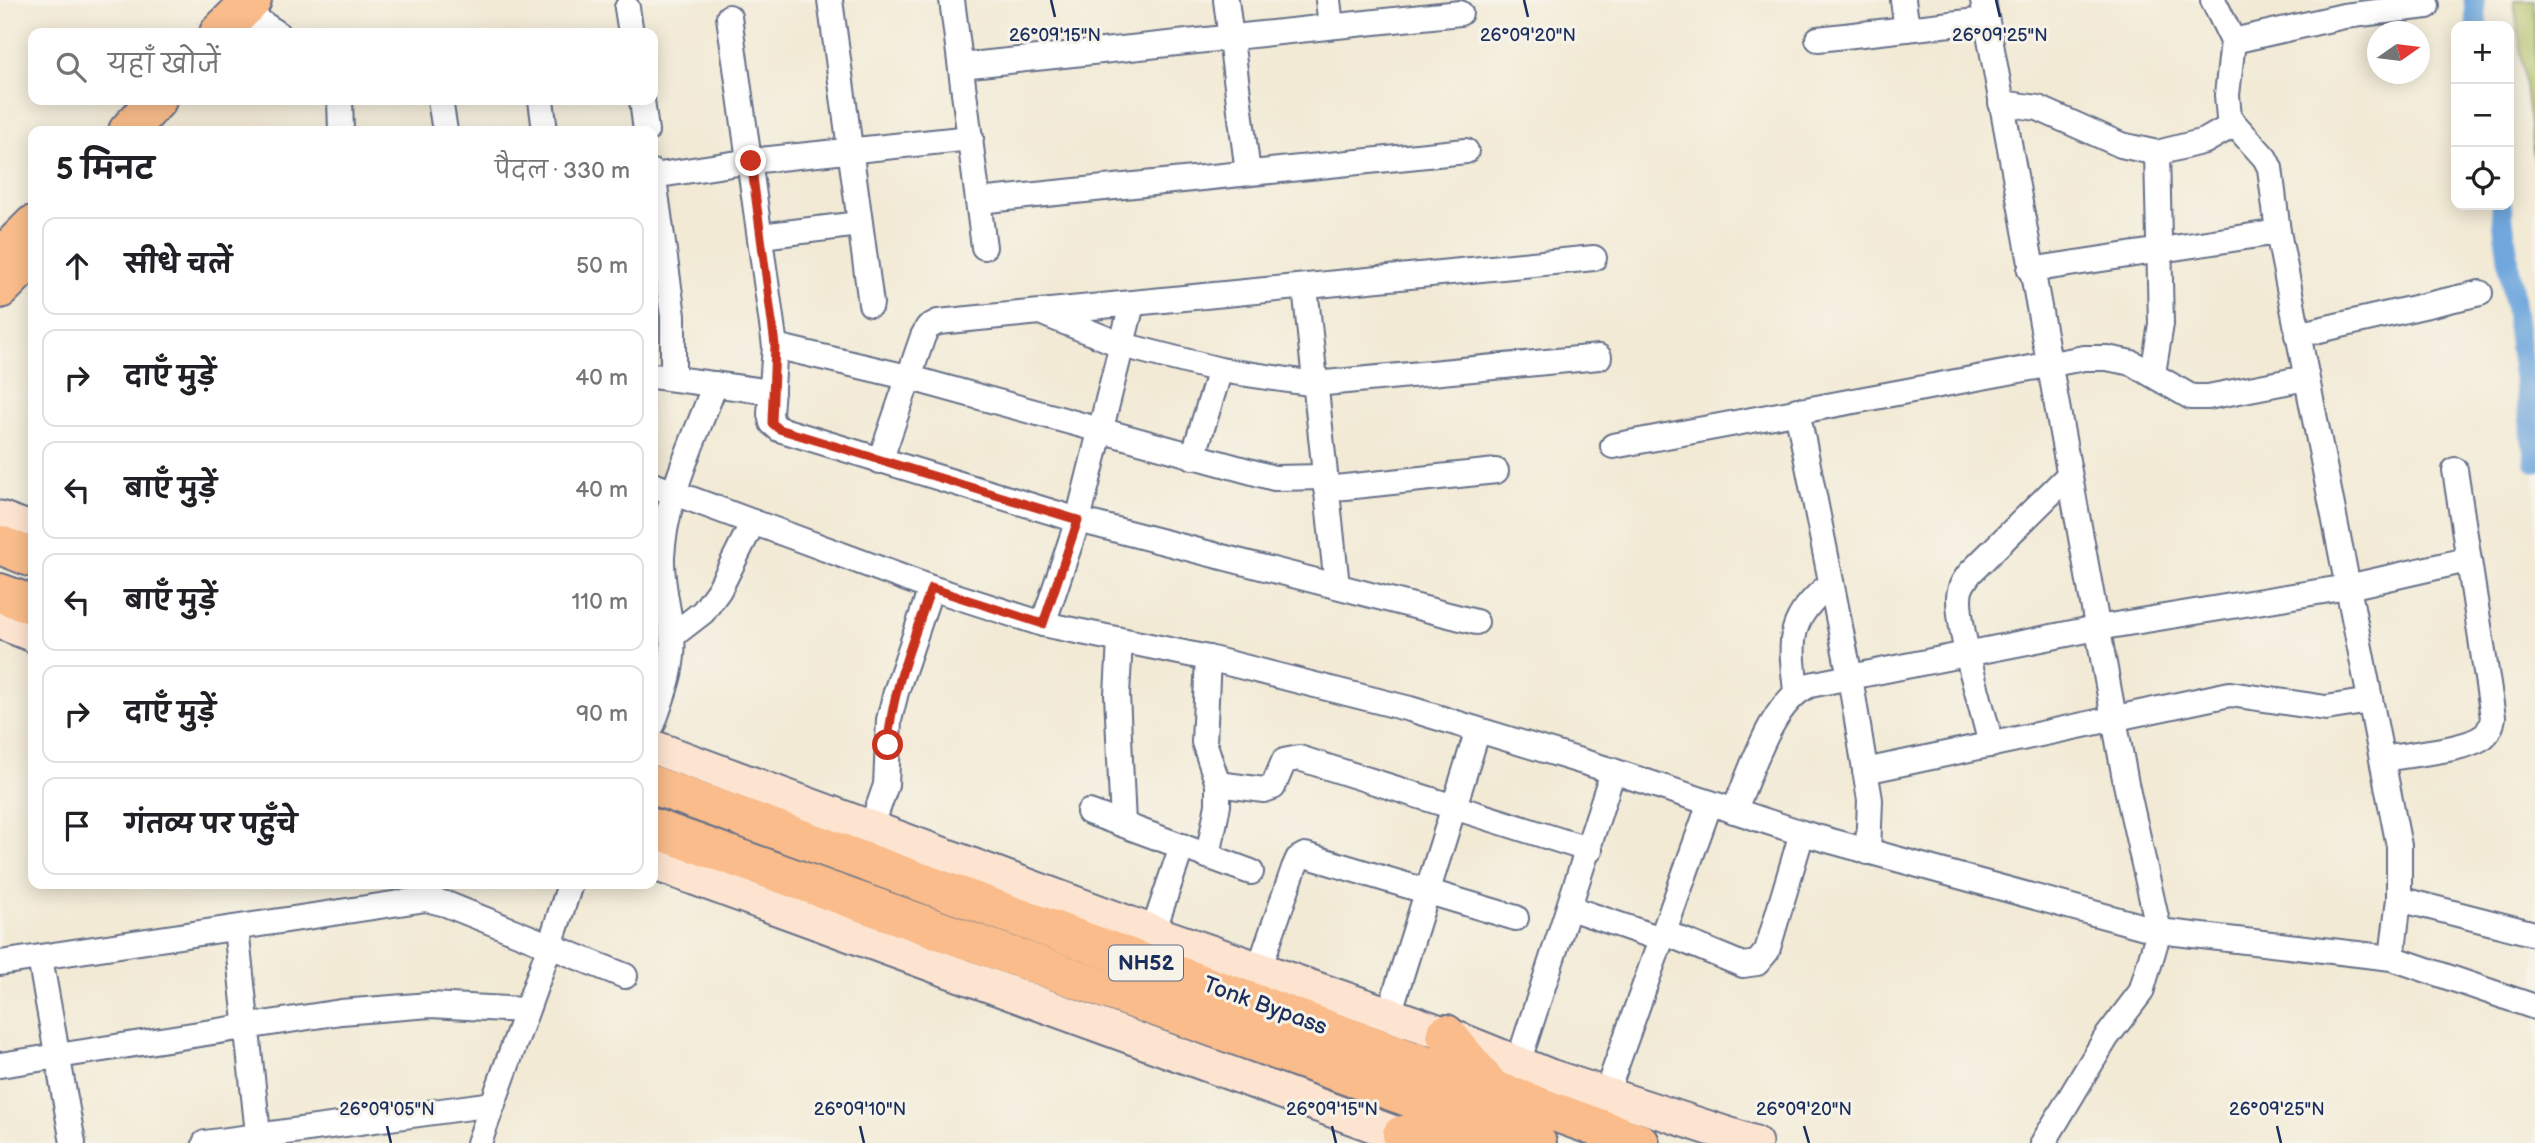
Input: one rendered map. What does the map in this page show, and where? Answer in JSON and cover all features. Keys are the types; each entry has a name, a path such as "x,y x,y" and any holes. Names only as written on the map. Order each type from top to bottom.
{"main road":[{"path":"133,126 152,105"},
{"path":"160,126 178,105"},
{"path":"0,258 28,230"},
{"path":"0,289 28,261"},
{"path":"0,545 28,556"},
{"path":"0,593 28,603"},
{"name":"Tonk Bypass","path":"658,787 1640,1143"},
{"name":"NH52","path":"658,830 1497,1092 1537,1143"},
{"path":"1399,1140 1497,1092 1446,1034"}],"street":[{"path":"830,0 871,304"},
{"path":"952,0 984,247"},
{"path":"1226,0 1248,173"},
{"path":"1328,0 1331,26"},
{"path":"1903,0 1907,29"},
{"path":"2213,0 2233,41 2227,103 2233,125 2259,150 2270,168 2278,232 2297,335 2383,759 2399,846 2399,899 2392,958"},
{"path":"2233,41 2344,16 2427,6"},
{"path":"627,8 630,28"},
{"path":"1818,39 1907,29 1984,10 2114,720 2158,930 2141,992 2106,1038 2043,1143"},
{"path":"961,66 1460,13"},
{"path":"729,17 775,345 772,423 779,429 1078,520 1476,622"},
{"path":"2001,103 2038,108 2121,145 2157,153 2205,141 2233,125"},
{"path":"340,105 341,126"},
{"path":"441,105 444,126"},
{"path":"542,105 544,126"},
{"path":"643,105 645,126"},
{"path":"658,174 751,161 971,138"},
{"path":"978,201 1466,151"},
{"path":"2152,373 2161,324 2157,153"},
{"path":"658,210 673,316 663,377 772,392"},
{"path":"761,236 859,224"},
{"path":"2030,270 2159,253 2227,238 2278,232"},
{"path":"880,461 923,336 928,327 938,322 1045,314 1594,258"},
{"path":"1305,287 1337,586"},
{"path":"2297,335 2480,293"},
{"path":"1043,624 1078,520 1132,304"},
{"path":"1045,314 1122,345 1220,370 1315,384 1599,357"},
{"path":"775,345 907,377 1274,478 1326,483 1496,471"},
{"path":"1613,446 2048,365 2107,358 2132,363 2152,373 2175,391 2190,397 2208,397 2306,378"},
{"path":"1193,457 1220,370"},
{"path":"658,708 672,664 672,636 664,596 662,558 665,528 664,489 715,384"},
{"path":"1797,410 1850,677 1870,800 1868,852"},
{"path":"2383,759 2468,743 2484,737 2491,727 2493,717 2455,470"},
{"path":"1992,745 1969,653 1959,599 1961,585 2068,476"},
{"path":"664,489 931,588 1043,624 1208,658 1410,709 1613,771 1802,833 2158,930 2392,958 2535,1007"},
{"path":"0,517 28,528"},
{"path":"672,636 703,612 711,601 753,522"},
{"path":"1734,811 1780,710 1796,691 1850,677 2097,628 2348,587 2467,560"},
{"path":"1796,691 1794,630 1801,611 1832,583"},
{"path":"871,828 886,785 889,720 896,692 931,588"},
{"path":"0,622 28,633"},
{"path":"1120,641 1117,694 1123,824"},
{"path":"1208,658 1204,742 1218,784 1218,805 1208,856"},
{"path":"1865,771 2230,694 2326,708 2370,701"},
{"path":"1389,1014 1478,730"},
{"path":"658,749 1153,932 1446,1034"},
{"path":"1218,784 1264,790 1273,787 1284,761 1299,758 1590,850"},
{"path":"1613,771 1570,908 1497,1092 1606,1094 1755,1143"},
{"path":"1606,1094 1710,803"},
{"path":"1089,812 1251,872"},
{"path":"1570,908 1662,935 1743,965 1757,963 1767,951 1802,833"},
{"path":"1153,932 1182,846"},
{"path":"1259,969 1294,868 1298,859 1305,855 1516,918"},
{"path":"658,865 1399,1140"},
{"path":"479,1143 525,1010 551,947 568,889"},
{"path":"0,963 426,899 446,904 625,976"},
{"path":"2399,899 2535,934"},
{"path":"236,928 259,1139"},
{"path":"40,958 73,1143"},
{"path":"0,1065 248,1024 405,1006 525,1010"},
{"path":"205,1143 259,1139 493,1104"}],"green space":[{"path":"2514,0 2535,0 2535,164"}],"waterway":[{"path":"2474,0 2476,21"},
{"path":"2502,210 2535,461"}],"route":[{"path":"751,161 775,345 770,414 772,423 779,429 1078,520 1043,624 931,588 896,692 889,720 888,745"}]}
